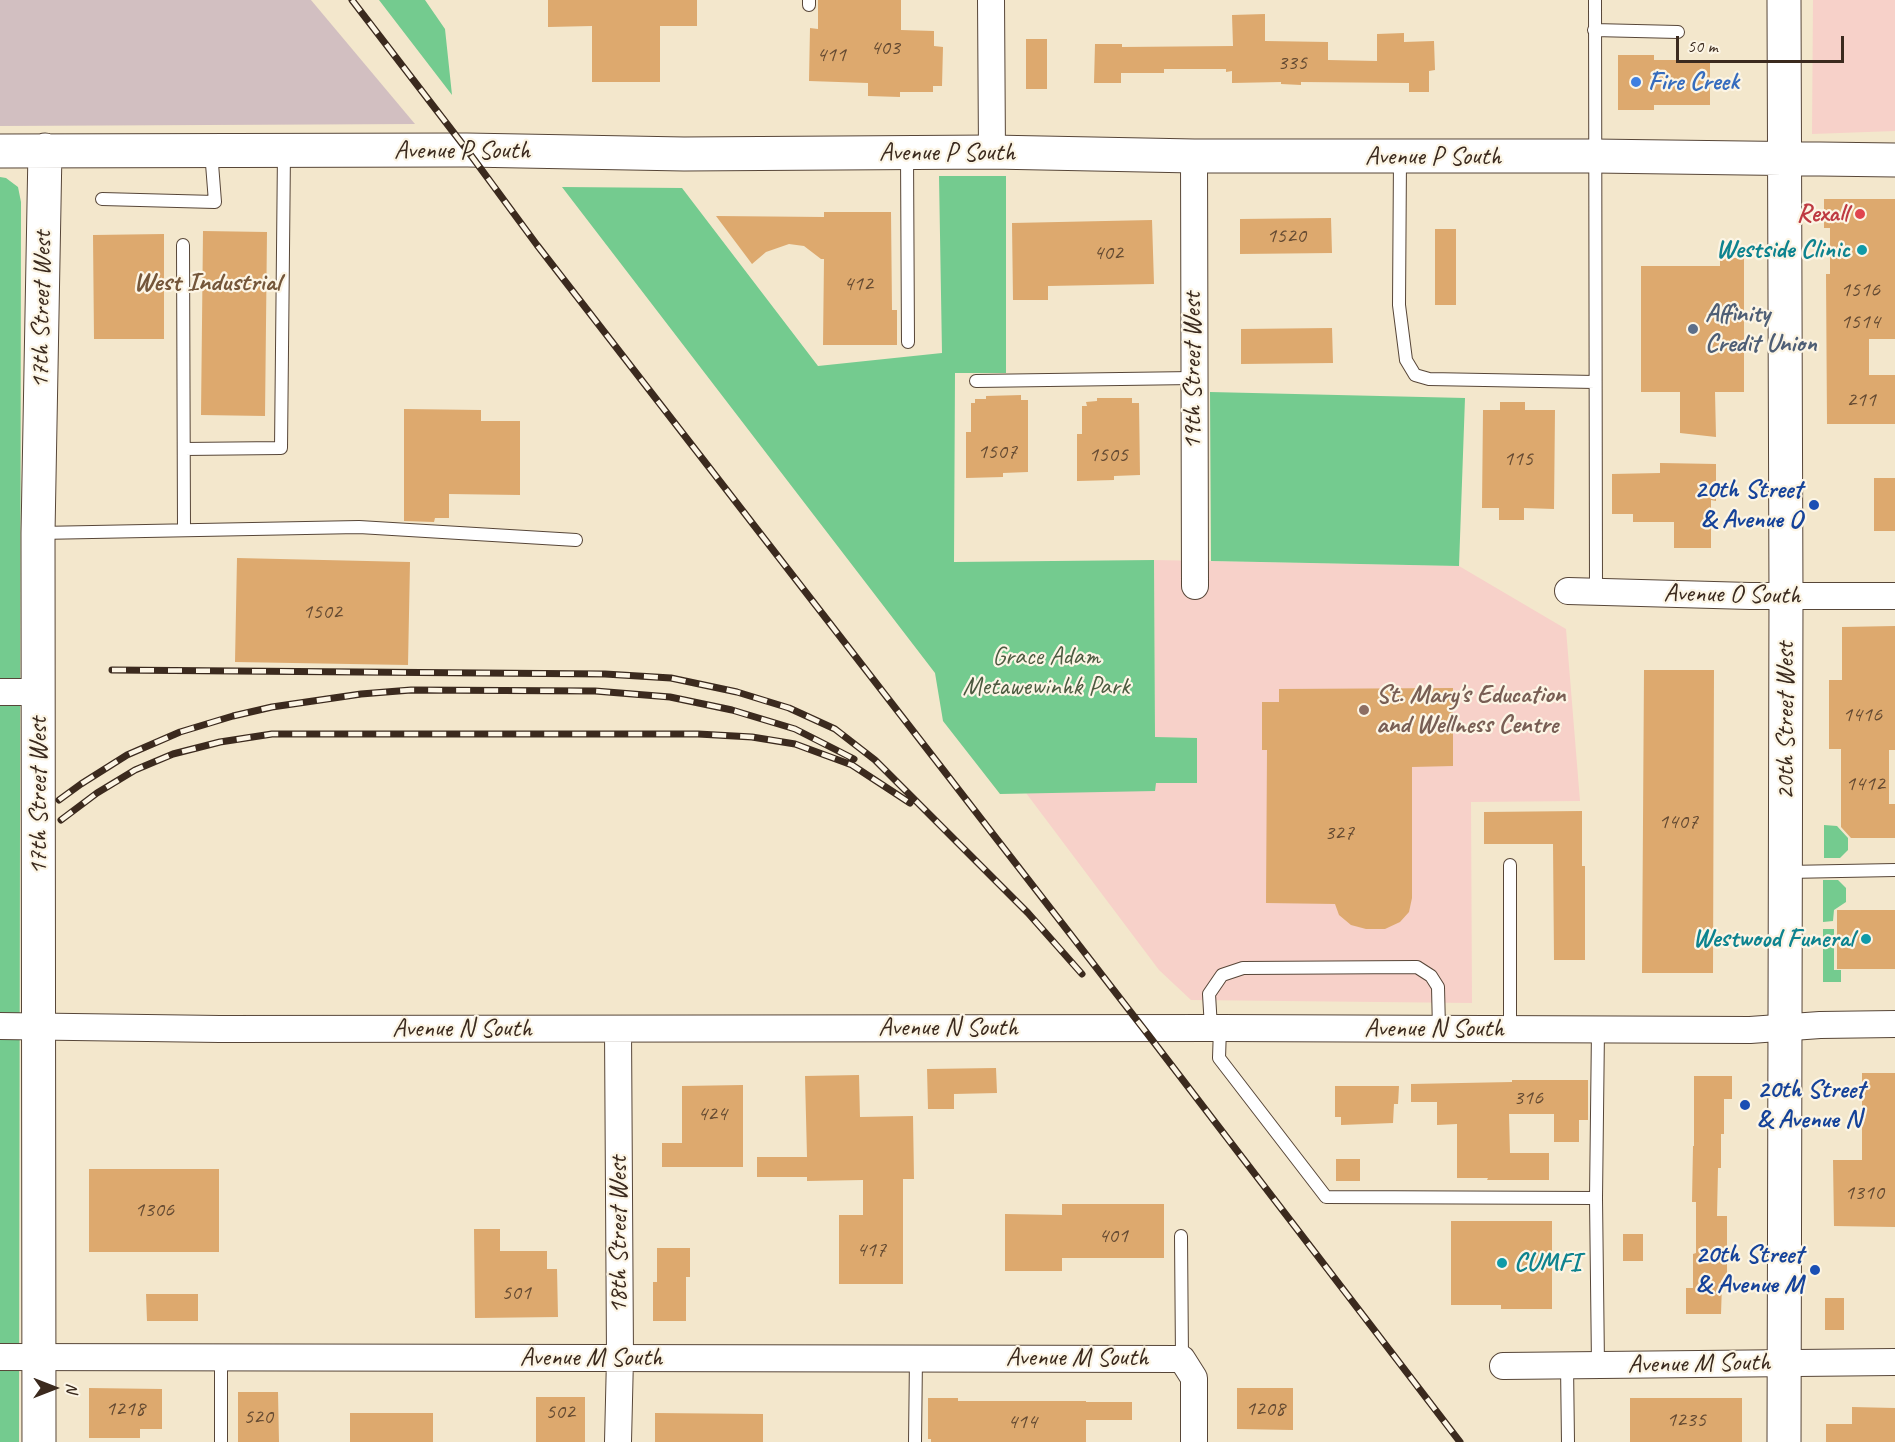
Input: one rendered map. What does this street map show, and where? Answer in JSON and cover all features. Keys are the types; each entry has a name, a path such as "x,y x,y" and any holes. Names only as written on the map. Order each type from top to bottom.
{"main road":[{"name":"20th Street West","path":"1784,0 1786,596 1784,1442"},
{"name":"17th Street West","path":"39,1442 38,533 45,150"},
{"name":"Avenue P South","path":"0,151 467,150 684,154 992,152 1194,156 1594,156 1895,160"}],"street":[{"path":"991,0 992,152"},
{"name":"19th Street West","path":"1194,156 1195,586"},
{"name":"Avenue O South","path":"1568,591 1895,596"},
{"path":"0,692 39,692"},
{"name":"Avenue N South","path":"0,1026 220,1029 1750,1030 1820,1025 1895,1024"},
{"name":"18th Street West","path":"618,1029 620,1358 618,1442"},
{"name":"Avenue M South","path":"0,1357 1182,1359"},
{"path":"1182,1359 1194,1378 1194,1442"},
{"name":"Avenue M South","path":"1503,1366 1895,1362"}],"lane":[{"path":"1595,0 1596,592"},
{"path":"1594,30 1678,32"},
{"path":"102,199 215,202 211,150"},
{"path":"184,449 281,448 284,150"},
{"path":"907,153 908,342"},
{"path":"1400,157 1399,305 1406,360 1415,375 1430,380 1595,382"},
{"path":"183,245 184,529"},
{"path":"976,381 1193,378"},
{"path":"38,533 359,527 576,540"},
{"path":"1510,865 1510,1029"},
{"path":"1785,872 1895,870"},
{"path":"1439,1029 1438,987 1431,976 1417,967 1243,968 1222,975 1209,994 1219,1058 1326,1197 1596,1198"},
{"path":"1598,1029 1596,1198 1598,1365"},
{"path":"1181,1236 1182,1359"},
{"path":"221,1357 221,1442"},
{"path":"915,1442 916,1357"},
{"path":"1568,1365 1568,1442"}],"shaded area":[{"path":"0,0 311,0 415,124 0,126"},
{"path":"1813,0 1895,0 1895,131 1812,134"},
{"name":"St. Mary's Education and Wellness Centre","path":"1154,560 1459,566 1566,629 1580,801 1471,802 1472,1003 1191,1000 1159,970 1026,793 1155,790"}],"green space":[{"path":"379,0 425,0 445,29 452,95"},
{"name":"Grace Adam Metawewinhk Park","path":"939,176 1006,176 1006,373 955,373 954,562 1154,560 1155,737 1197,738 1197,783 1156,783 1155,791 1000,794 943,721 935,673 562,187 682,188 818,366 942,353"},
{"path":"0,177 6,178 18,187 21,202 19,1442 0,1442"},
{"path":"1210,392 1465,398 1459,566 1211,561"},
{"path":"1824,825 1837,826 1848,838 1848,850 1840,858 1824,858"},
{"path":"1823,880 1838,880 1846,888 1846,902 1834,910 1833,921 1823,922"},
{"path":"1823,929 1834,929 1834,970 1841,970 1841,982 1823,982"}],"building":[{"path":"548,0 697,0 697,26 660,26 660,82 592,82 592,26 548,27"},
{"path":"818,0 901,0 901,30 934,31 934,46 943,47 942,86 933,86 933,92 900,92 900,97 868,96 868,83 809,81 810,28 818,29"},
{"path":"1265,14 1265,41 1328,42 1328,60 1377,61 1377,34 1404,33 1404,42 1434,41 1435,70 1429,71 1429,92 1409,92 1409,83 1301,82 1301,85 1281,84 1281,82 1232,83 1232,71 1226,72 1226,69 1164,69 1164,73 1121,73 1121,83 1094,83 1095,44 1122,44 1122,47 1233,46 1232,15"},
{"path":"1026,39 1047,39 1047,89 1026,89"},
{"path":"1618,55 1654,55 1654,60 1710,60 1710,105 1654,105 1654,110 1618,110"},
{"path":"1824,199 1895,199 1895,339 1869,339 1869,375 1895,375 1895,424 1827,424 1826,274 1830,274 1830,228 1824,228"},
{"path":"824,212 891,212 892,310 897,310 897,345 823,345 824,259 804,246 789,244 766,252 752,264 716,216 824,217"},
{"path":"1331,218 1332,253 1240,254 1240,219"},
{"path":"1152,220 1154,284 1048,286 1048,300 1013,300 1012,223"},
{"path":"1435,229 1456,229 1456,305 1435,305"},
{"path":"203,231 267,232 265,416 201,415"},
{"path":"164,234 164,339 94,339 93,235"},
{"name":"Affinity Credit Union","path":"1720,258 1744,258 1744,392 1715,392 1716,437 1680,433 1680,392 1641,392 1641,266 1720,266"},
{"path":"1332,328 1333,363 1241,364 1241,329"},
{"path":"1021,395 1021,400 1028,400 1028,472 1003,473 1003,477 966,478 966,432 971,432 971,403 975,403 975,399 986,399 986,396"},
{"path":"1097,398 1132,398 1132,403 1139,403 1140,475 1114,476 1114,480 1077,481 1077,434 1082,434 1082,406 1087,406 1086,402 1097,401"},
{"path":"1500,402 1525,402 1525,410 1555,410 1554,509 1524,508 1524,520 1499,520 1499,508 1482,508 1483,410 1500,410"},
{"path":"404,409 481,410 481,421 520,421 520,495 449,494 449,518 435,518 434,522 404,521"},
{"path":"1660,463 1716,464 1716,501 1711,500 1711,548 1674,548 1674,522 1633,522 1633,514 1612,514 1612,474 1660,473"},
{"path":"1874,478 1895,478 1895,531 1874,531"},
{"path":"237,558 410,562 408,665 235,662"},
{"path":"1895,626 1895,750 1889,750 1889,804 1895,804 1895,838 1851,838 1841,827 1841,749 1829,749 1829,680 1842,680 1842,627"},
{"path":"1644,670 1714,670 1713,973 1642,973"},
{"path":"1453,688 1453,766 1412,767 1412,898 1409,912 1400,922 1385,929 1366,929 1351,925 1339,915 1335,904 1266,903 1267,750 1262,750 1262,702 1279,702 1279,689"},
{"path":"1582,811 1582,866 1585,866 1585,960 1554,960 1553,844 1484,844 1484,812"},
{"name":"Westwood Funeral","path":"1837,910 1895,910 1895,969 1837,969"},
{"path":"996,1068 997,1093 954,1094 954,1109 928,1109 927,1069"},
{"path":"1862,1073 1895,1073 1895,1227 1834,1226 1833,1160 1862,1160"},
{"path":"859,1075 860,1117 913,1116 914,1179 903,1179 903,1284 839,1284 839,1215 863,1215 863,1180 807,1181 807,1177 757,1177 757,1157 807,1157 805,1076"},
{"path":"1694,1076 1732,1076 1732,1099 1724,1099 1724,1134 1721,1134 1721,1168 1718,1168 1717,1216 1727,1216 1727,1284 1722,1284 1721,1314 1686,1314 1686,1288 1693,1288 1693,1254 1696,1253 1696,1202 1692,1202"},
{"path":"1512,1080 1588,1080 1588,1120 1579,1120 1579,1142 1554,1142 1554,1114 1509,1114 1510,1153 1549,1153 1549,1180 1457,1178 1457,1124 1437,1125 1437,1102 1411,1102 1411,1084 1512,1082"},
{"path":"743,1085 743,1167 662,1167 662,1143 682,1143 682,1086"},
{"path":"1335,1086 1399,1086 1398,1104 1394,1104 1393,1123 1341,1125 1341,1117 1335,1117"},
{"path":"1336,1159 1360,1159 1360,1181 1336,1181"},
{"path":"89,1169 219,1169 219,1252 89,1252"},
{"path":"1062,1204 1164,1204 1164,1258 1062,1258 1062,1271 1005,1271 1005,1214 1062,1215"},
{"name":"CUMFI","path":"1451,1221 1552,1221 1552,1309 1501,1309 1501,1305 1451,1305"},
{"path":"474,1229 500,1229 500,1251 547,1251 547,1269 557,1269 558,1317 475,1318"},
{"path":"1623,1234 1643,1234 1643,1261 1623,1261"},
{"path":"657,1248 690,1248 690,1277 686,1277 686,1321 653,1321 653,1282 657,1282"},
{"path":"146,1294 198,1294 198,1321 147,1321"},
{"path":"1825,1298 1844,1298 1844,1330 1825,1330"},
{"path":"89,1388 162,1389 162,1429 140,1429 140,1438 89,1438"},
{"path":"1237,1388 1293,1388 1293,1430 1237,1429"},
{"path":"238,1392 278,1392 279,1442 238,1442"},
{"path":"536,1397 585,1397 585,1442 536,1442"},
{"path":"928,1398 958,1398 958,1401 1132,1402 1132,1420 1086,1420 1086,1442 931,1442 931,1439 928,1439"},
{"path":"1630,1398 1742,1398 1742,1442 1630,1442"},
{"path":"1852,1407 1895,1408 1895,1442 1826,1442 1826,1424 1852,1424"},
{"path":"350,1413 433,1413 433,1442 350,1442"},
{"path":"655,1413 763,1414 763,1442 655,1442"}],"railway":[{"path":"352,0 537,245 1460,1442"},
{"path":"112,670 605,674 671,678 737,692 789,708 835,729 875,760 1028,913 1082,974"},
{"path":"59,800 127,755 180,732 272,707 361,694 411,690 595,691 670,697 732,710 795,729 854,759"},
{"path":"61,820 97,793 135,770 173,754 220,742 272,734 698,734 752,737 795,744 852,765 910,803"}],"place":[{"name":"Fire Creek","path":"1636,82"},
{"name":"Rexall","path":"1860,214"},
{"name":"Westside Clinic","path":"1862,250"},
{"name":"Affinity Credit Union","path":"1693,329"},
{"name":"20th Street & Avenue O","path":"1814,505"},
{"name":"St. Mary's Education and Wellness Centre","path":"1364,710"},
{"name":"Westwood Funeral","path":"1866,939"},
{"name":"20th Street & Avenue N","path":"1745,1105"},
{"name":"CUMFI","path":"1502,1263"},
{"name":"20th Street & Avenue M","path":"1815,1270"}],"district":[{"name":"West Industrial","path":"207,283"}]}
